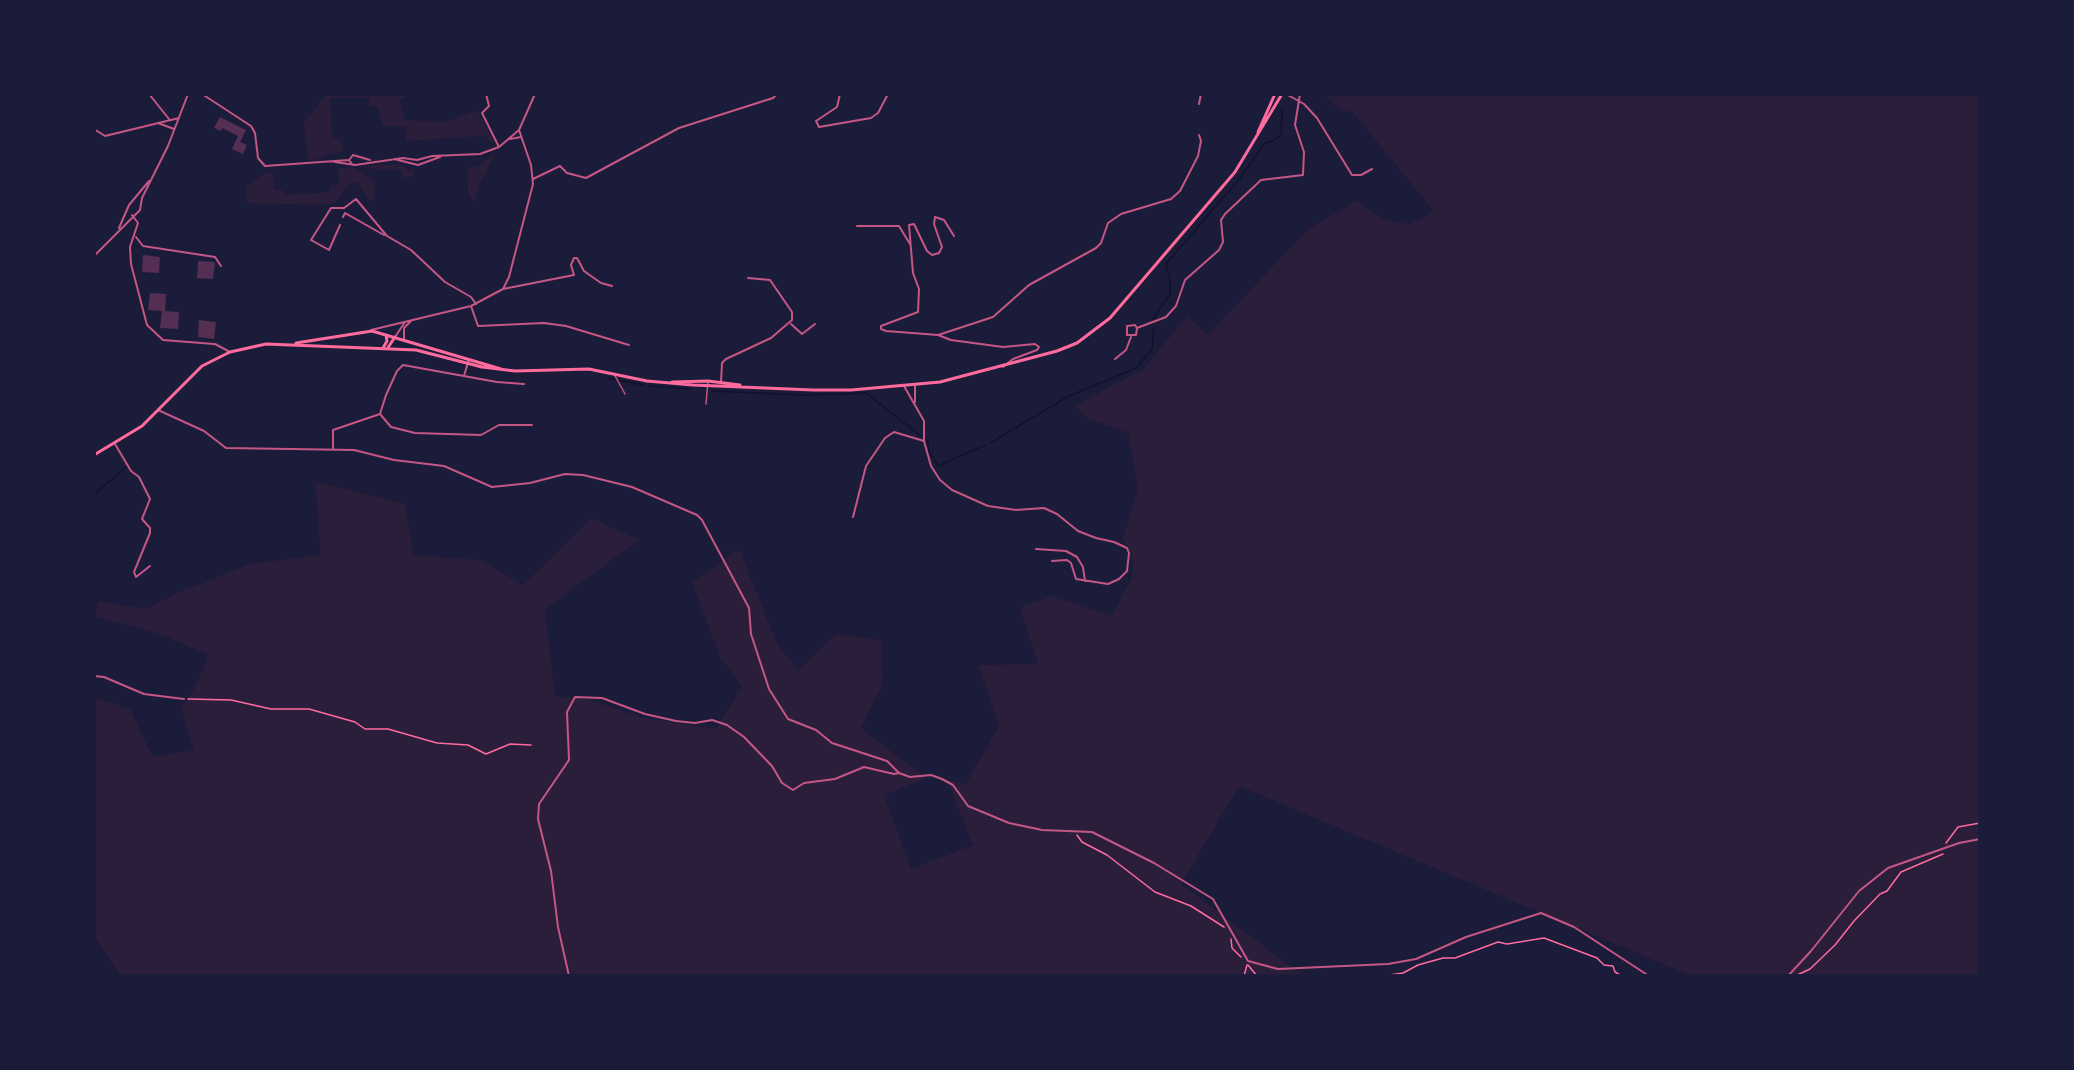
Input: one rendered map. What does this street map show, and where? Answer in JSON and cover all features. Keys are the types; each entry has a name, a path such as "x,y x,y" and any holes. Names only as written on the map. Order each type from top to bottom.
{"main road":[{"path":"1252,145 1275,94"},
{"path":"94,455 142,426 202,366 230,352 257,345 416,350 503,370 525,372 578,369 661,382 707,386 851,390 915,385 1003,367 1077,343 1102,325 1230,177 1286,95"},
{"path":"289,345 366,331 386,334 503,370"},
{"path":"384,349 387,344 386,334"},
{"path":"333,336 330,343 333,348"},
{"path":"384,349 395,337"},
{"path":"661,382 708,381 750,387"}],"street":[{"path":"149,94 169,119"},
{"path":"94,256 132,215 140,210 142,198 188,94"},
{"path":"202,94 251,126 255,133 258,158 265,166 335,162 349,160 354,155 372,161"},
{"path":"486,94 489,106 482,113 499,147"},
{"path":"335,162 352,164 392,159 418,165 442,156 480,154 499,147 519,130 535,94"},
{"path":"533,179 560,166 567,173 586,178 679,128 773,98 777,94"},
{"path":"840,94 837,107 816,121 819,127 871,118 878,113 888,94"},
{"path":"1199,104 1201,94"},
{"path":"1137,328 1167,317 1176,306 1185,280 1219,250 1223,242 1221,220 1225,214 1261,180 1303,175 1304,152 1295,125 1300,94"},
{"path":"1286,95 1304,104 1317,118 1352,175 1361,176 1372,169"},
{"path":"94,129 105,136 179,118"},
{"path":"158,123 174,129"},
{"path":"503,289 509,277 533,179 519,130"},
{"path":"938,335 993,317 1029,285 1096,248 1101,243 1108,223 1120,214 1171,198 1180,191 1198,156 1201,141 1199,135"},
{"path":"508,140 521,137"},
{"path":"359,163 360,158"},
{"path":"349,160 352,164"},
{"path":"117,231 129,206 151,178"},
{"path":"340,225 329,250 311,240 331,208 344,208 356,199 387,236"},
{"path":"343,217 345,213 411,250 445,282 471,297 476,304"},
{"path":"132,215 138,224 130,247 131,264 147,325 163,340 214,344 230,352"},
{"path":"954,236 944,220 938,216 933,220 942,244 939,253 932,255 927,251 912,224 908,228 914,273 919,289 918,312 885,323 881,329 938,335 951,340 1003,347 1035,344 1039,347 1037,350 1013,359 1003,367"},
{"path":"857,226 899,226 910,244"},
{"path":"135,236 143,246 215,257 221,266"},
{"path":"366,331 471,306 503,289 573,275 571,265 574,258 577,258 584,271 601,283 612,286"},
{"path":"748,278 770,280 792,312 791,324"},
{"path":"471,306 478,326 544,323 566,326 629,345"},
{"path":"404,340 404,328 413,319"},
{"path":"395,337 406,320"},
{"path":"791,324 802,333 815,324"},
{"path":"721,382 722,363 726,359 754,347 791,324"},
{"path":"1131,337 1126,332 1127,326 1134,325 1137,328"},
{"path":"1115,359 1126,350 1131,337 1136,335 1137,328"},
{"path":"464,376 469,358"},
{"path":"380,414 397,371 403,365 524,384"},
{"path":"915,385 915,405"},
{"path":"905,386 924,421 924,441 931,466 940,480 973,501 1016,510 1044,508 1057,513 1078,531 1126,548 1130,561 1127,571 1119,579 1108,584 1076,579 1071,563 1067,560 1052,561"},
{"path":"158,410 204,431 226,448 333,449 444,466 492,487 530,483 565,474 583,475 632,487 697,515 702,520 749,608 751,634 769,689 788,719 816,730 832,743 887,761 899,772 910,777 931,775 942,779 952,785 968,806 1009,823 1042,830 1092,832 1208,894 1213,899 1247,962 1278,969 1388,964 1416,959 1466,937 1541,913 1574,927 1648,975"},
{"path":"333,449 333,430 380,414"},
{"path":"380,414 391,427 415,434 481,435 499,424 532,424"},
{"path":"853,517 866,466 885,438 894,432 902,432 924,441"},
{"path":"115,444 131,471 139,477 150,499 142,519 150,528 150,533 134,572 136,577 150,566"},
{"path":"1036,549 1066,551 1077,557 1083,567 1085,581"},
{"path":"94,676 144,694 184,699"},
{"path":"569,975 558,927 552,871 538,819 539,804 567,764 570,743 567,712 575,698 594,696 645,714 676,721 694,723 712,720 727,725 744,737 772,766 782,783 793,790 808,782 835,779 864,767 894,774 899,772"},
{"path":"1788,975 1811,951 1859,891 1888,868 1944,848 1980,839"}],"lane":[{"path":"614,375 625,394"},
{"path":"706,404 708,381"}],"path":[{"path":"184,699 214,698 271,710 309,709 355,722 365,729 388,729 412,738 468,745 486,754 510,744 531,745"},
{"path":"1795,975 1810,969 1835,945 1880,894 1887,891 1901,872 1943,854 1949,837 1958,827 1980,823"},
{"path":"1073,830 1082,842 1116,860 1155,891 1191,906 1225,928"},
{"path":"1229,933 1234,951 1257,975"},
{"path":"1382,975 1403,973 1418,965 1443,958 1455,958 1498,942 1507,944 1544,938 1597,958 1604,965 1612,966 1622,975"},
{"path":"1244,975 1247,962"}],"shaded area":[{"path":"327,94 411,95 399,100 405,120 447,122 477,110 495,144 484,136 406,141 406,126 382,126 378,107 370,106 370,98 330,98 332,138 340,138 343,152 321,156 321,159 308,160 304,122"},
{"path":"1326,95 1979,95 1979,975 1689,975 1239,786 1181,884 1302,975 120,975 95,937 95,697 130,709 153,757 194,750 181,709 197,684 208,655 163,635 95,616 98,601 145,609 173,595 250,564 321,555 315,481 405,504 414,555 480,560 523,585 592,518 639,540 545,609 555,696 591,700 643,718 716,729 742,686 720,657 692,582 739,549 777,644 798,670 836,634 881,640 883,683 861,728 926,778 884,795 911,869 973,845 947,780 966,784 999,726 978,665 1038,664 1020,608 1051,596 1112,616 1133,575 1132,555 1123,539 1138,490 1128,433 1085,417 1075,406 1144,369 1187,316 1208,335 1308,229 1357,201 1383,220 1410,224 1434,212 1353,112 1339,110"},
{"path":"496,152 474,201 468,192 467,169 479,165"},
{"path":"398,164 406,167 407,171 413,170 413,177 402,177 401,169 378,171 367,166"},
{"path":"353,167 376,181 374,199 369,201 357,182 349,184 335,203 321,205 246,203 247,185 266,172 273,174 274,190 282,189 283,195 331,192 331,186 339,185 338,168"}],"building":[{"path":"220,117 246,130 240,142 247,145 243,154 232,149 238,136 222,128 221,131 214,128"},
{"path":"143,255 160,257 159,273 142,272"},
{"path":"198,261 215,262 213,279 197,278"},
{"path":"150,293 166,294 165,311 179,312 178,329 160,328 162,311 148,310"},
{"path":"199,320 216,322 214,339 198,337"}],"waterway":[{"path":"1153,319 1170,294 1166,264 1240,178 1265,143 1274,141 1281,134 1282,108"},
{"path":"990,443 1069,396 1136,368 1152,349 1154,327"},
{"path":"607,378 643,385"},
{"path":"649,386 691,389"},
{"path":"712,391 804,395 866,393 921,436"},
{"path":"927,439 929,451 938,466 985,445"},
{"path":"94,495 126,467"}]}
